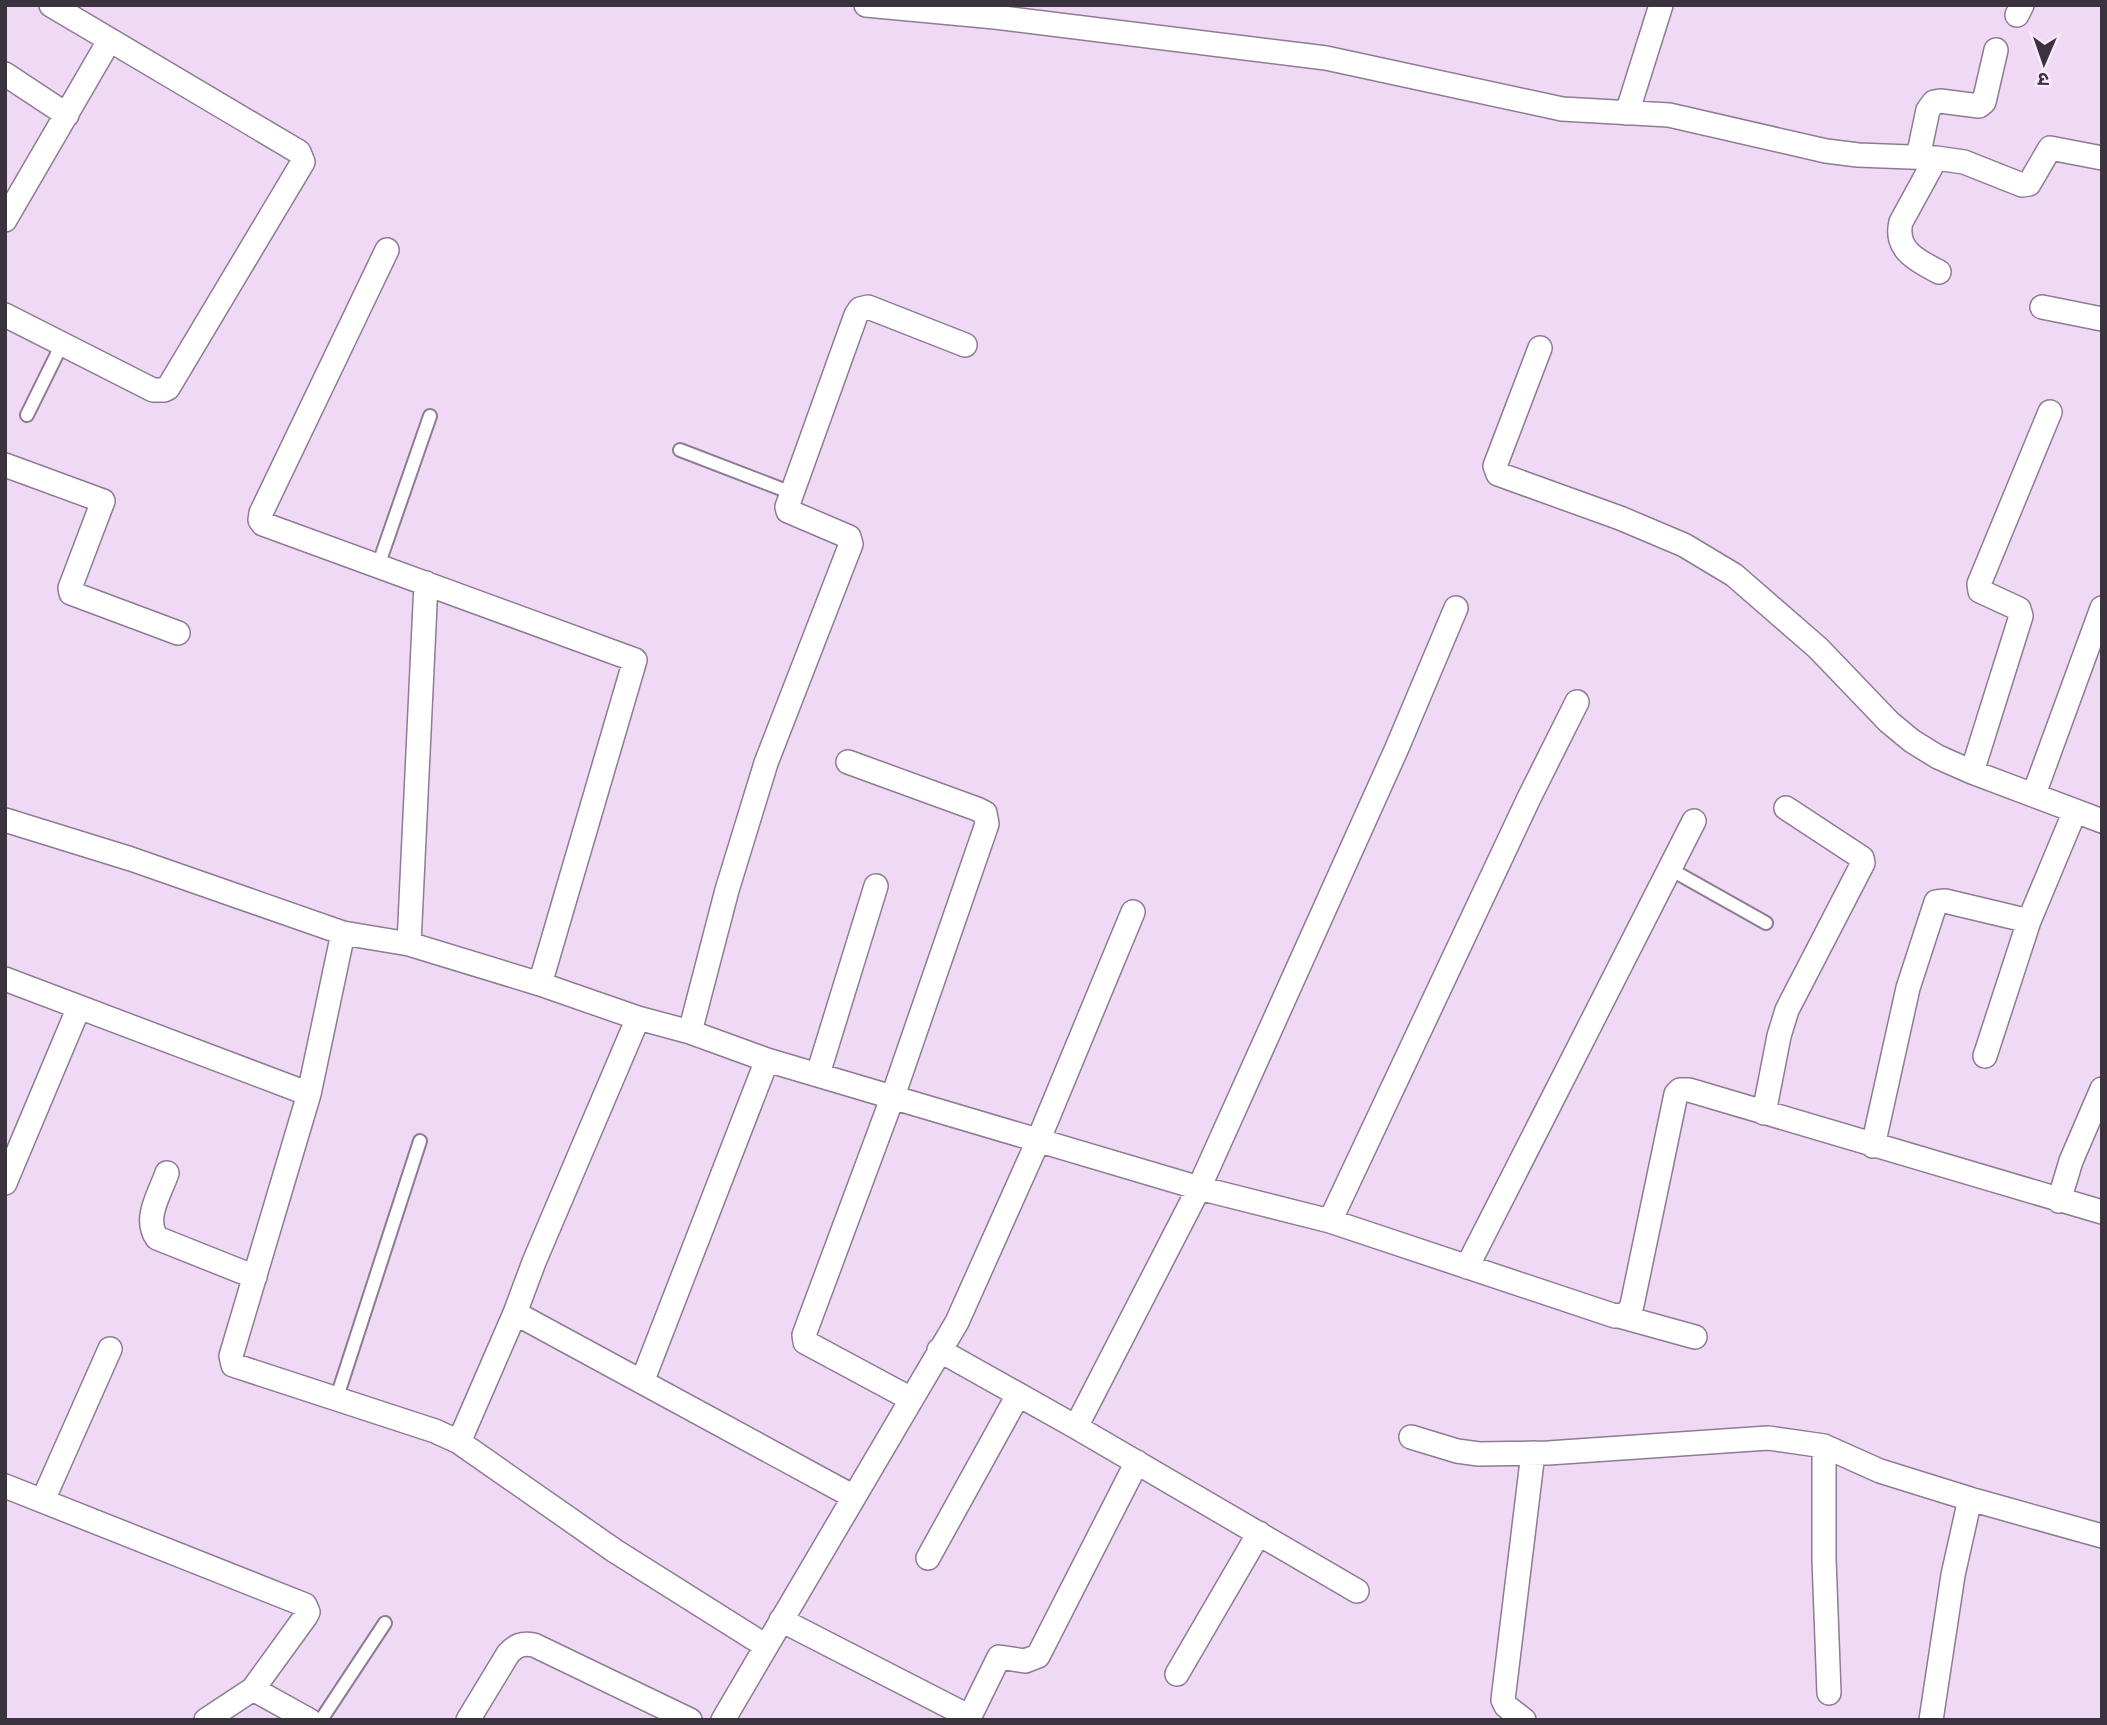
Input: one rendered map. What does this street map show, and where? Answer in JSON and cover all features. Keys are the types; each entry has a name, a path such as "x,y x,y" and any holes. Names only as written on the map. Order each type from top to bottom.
{"street":[{"path":"5,315 153,390 168,388 303,162 299,152 51,5"},
{"path":"866,5 1009,18 1326,58 1562,109 1669,115 1826,151 1964,162 2026,186 2050,148 2102,158"},
{"path":"1627,113 1661,5"},
{"path":"5,220 109,41"},
{"path":"1939,272 1921,263 1905,249 1899,238 1901,222 1927,158 1928,110 1934,102 1940,101 1979,106 1984,102 1996,50"},
{"path":"5,74 67,115"},
{"path":"387,250 260,520 263,524 635,660 540,984"},
{"path":"690,1032 727,890 766,763 851,544 849,537 788,511 787,507 856,314 860,309 868,307 965,345"},
{"path":"2042,307 2102,319"},
{"path":"1540,348 1495,466 1497,474 1620,518 1671,540 1734,575 1818,648 1889,722 1938,757 2102,821"},
{"path":"1972,772 2021,616 2019,609 1978,588 2050,412"},
{"path":"5,465 103,501 70,588 71,593 178,633"},
{"path":"409,944 426,583"},
{"path":"1076,1427 1199,1188 1397,748 1456,608"},
{"path":"2034,794 2102,608"},
{"path":"1330,1221 1523,810 1577,702"},
{"path":"848,762 977,809 988,818 893,1096 804,1339 911,1399"},
{"path":"1764,1112 1787,1010 1863,863 1863,858 1786,808"},
{"path":"1986,1056 2029,921 2075,811"},
{"path":"5,820 343,933 409,944 540,984 638,1018 690,1032 767,1060 1199,1188 1330,1221 1619,1316 1695,1337"},
{"path":"1467,1266 1694,821"},
{"path":"818,1074 876,886"},
{"path":"1873,1146 1908,988 1936,902 1945,901 2029,921"},
{"path":"723,1720 957,1322 1038,1141 1133,912"},
{"path":"343,933 309,1094 231,1356 232,1363 236,1367 435,1431 459,1442 615,1551 766,1646"},
{"path":"5,979 309,1094"},
{"path":"5,1183 79,1007"},
{"path":"459,1442 638,1018"},
{"path":"642,1382 767,1060"},
{"path":"2059,1200 2071,1161 2102,1088"},
{"path":"1619,1316 1627,1314 1632,1305 1676,1094 1680,1090 1689,1090 2102,1212"},
{"path":"167,1173 150,1219 151,1229 157,1238 256,1277"},
{"path":"515,1313 854,1497"},
{"path":"43,1500 110,1349"},
{"path":"939,1350 1357,1591"},
{"path":"928,1558 1018,1395"},
{"path":"1411,1437 1468,1452 1533,1453 1768,1438 1824,1446 1880,1471 2102,1536"},
{"path":"1824,1446 1824,1559 1829,1693"},
{"path":"1524,1720 1506,1706 1503,1700 1533,1453"},
{"path":"780,1620 968,1716 999,1657 1025,1661 1038,1656 1137,1462"},
{"path":"5,1486 305,1605 308,1612 306,1616 253,1689 206,1720"},
{"path":"1931,1720 1953,1575 1970,1499"},
{"path":"1177,1674 1259,1533"},
{"path":"468,1720 508,1654 515,1646 525,1643 690,1720"},
{"path":"253,1689 309,1720"}],"lane":[{"path":"27,415 62,344"},
{"path":"378,566 430,416"},
{"path":"680,450 792,493"},
{"path":"1670,869 1766,923"},
{"path":"336,1400 420,1141"},
{"path":"321,1720 385,1623"}]}
